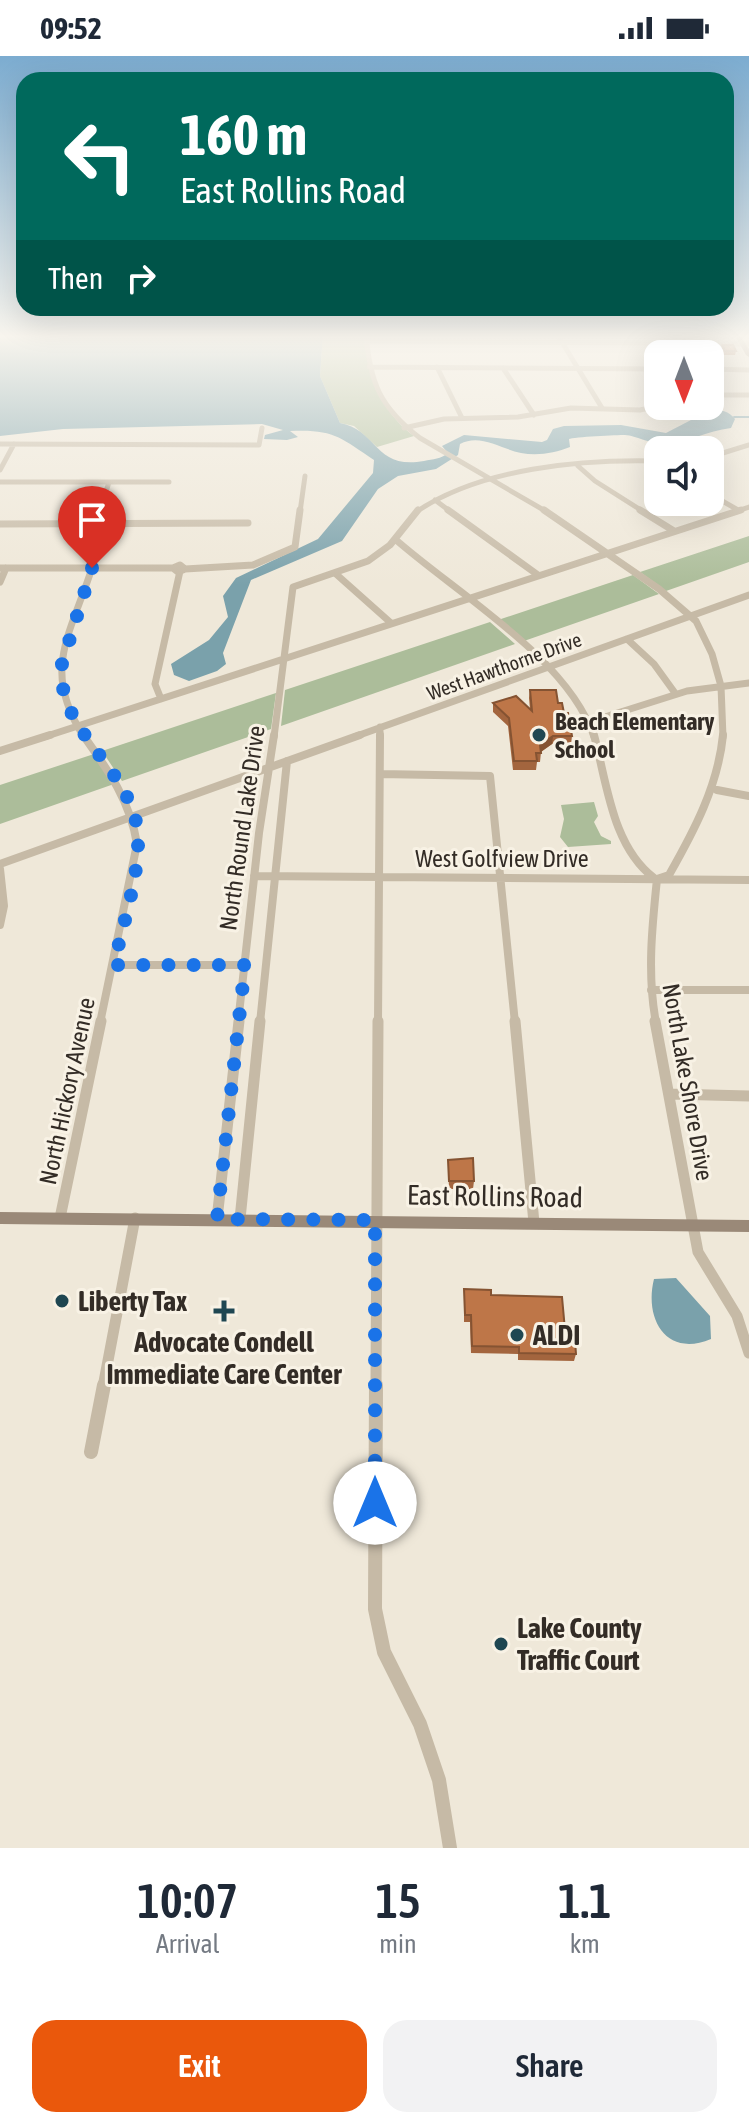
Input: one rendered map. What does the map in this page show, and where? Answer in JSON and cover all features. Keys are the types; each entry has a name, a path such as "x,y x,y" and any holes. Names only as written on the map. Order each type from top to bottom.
{"main road":[{"name":"East Rollins Road","path":"0,1218 749,1226"}],"street":[{"path":"396,418 404,428 449,456 492,477 606,553 691,616 723,659 734,701"},
{"path":"404,428 471,418"},
{"path":"0,444 259,445 262,428"},
{"path":"0,470 3,458 14,444"},
{"path":"724,453 749,445"},
{"path":"391,623 336,574 368,561 395,539 410,516 435,500 492,477 607,460 644,461"},
{"path":"578,466 595,481 674,531"},
{"path":"0,582 3,568 179,569 253,565 295,547 305,476"},
{"path":"0,482 169,482"},
{"path":"97,523 109,482"},
{"path":"435,500 538,575"},
{"path":"724,502 738,510"},
{"path":"0,751 749,507"},
{"path":"0,524 248,523"},
{"path":"395,539 550,666 573,692 589,722 609,802 642,870 657,879 669,875 710,810 728,759 734,724"},
{"name":"North Hickory Avenue","path":"60,1218 137,844 133,816 110,768 71,715 60,680 62,664 92,568"},
{"path":"161,699 155,684 179,569"},
{"name":"North Round Lake Drive","path":"217,1219 254,876 295,586 336,574"},
{"name":"West Hawthorne Drive","path":"0,866 749,595"},
{"path":"627,639 654,664 675,693"},
{"path":"589,722 675,693 731,683 749,683"},
{"path":"380,727 375,1609 384,1652 420,1724 439,1780 450,1848"},
{"path":"240,1219 287,761"},
{"path":"380,774 490,776 534,1223"},
{"path":"717,790 749,796"},
{"path":"0,866 4,906 0,925"},
{"name":"West Golfview Drive","path":"254,876 749,880"},
{"name":"North Lake Shore Drive","path":"657,879 651,990 698,1252 737,1316 749,1353"},
{"path":"114,965 245,965"},
{"path":"651,990 749,990"},
{"path":"669,1094 749,1096"},
{"path":"91,1452 135,1218"}],"green space":[{"path":"338,418 394,418 414,436 377,447 354,426 340,423"},
{"path":"749,536 749,562 666,591 640,572"},
{"path":"633,575 659,594 524,641 498,620"},
{"path":"490,622 515,644 281,726 285,690"},
{"path":"276,693 271,729 122,781 102,751"},
{"path":"94,754 114,784 0,824 0,785"},
{"path":"594,802 598,816 594,822 601,836 611,844 568,847 560,837 564,819 561,805"}],"water":[{"path":"0,418 338,418 340,423 362,433 385,455 408,462 443,456 448,453 442,446 464,435 542,442 547,440 553,429 564,426 621,425 666,433 691,420 735,419 731,428 699,436 644,436 644,440 625,435 578,438 569,439 570,447 534,454 483,441 460,444 458,455 436,469 398,476 378,489 342,541 251,580 223,653 226,664 217,671 189,681 174,675 171,664 209,640 228,617 223,596 236,578 318,539 373,473 374,460 327,433 290,431 298,437 264,439 265,435 283,430 262,424 63,429 0,436"},
{"path":"676,1278 710,1316 711,1339 695,1344 682,1343 671,1339 656,1321 652,1308 654,1279"}],"building":[{"name":"Beach Elementary School","path":"530,690 556,690 558,703 562,703 564,713 568,713 572,736 553,736 540,745 541,753 536,753 537,761 514,761 509,718 493,703 516,696 532,711"},
{"path":"473,1158 474,1181 449,1181 448,1160"},
{"name":"ALDI","path":"464,1289 491,1290 491,1295 562,1297 566,1341 575,1341 576,1354 519,1353 519,1347 472,1346 471,1315 465,1315"}],"place":[{"name":"Beach Elementary School","path":"539,735"},
{"name":"Liberty Tax","path":"62,1301"},
{"name":"Advocate Condell Immediate Care Center","path":"224,1311"},
{"name":"ALDI","path":"517,1335"},
{"name":"Lake County Traffic Court","path":"501,1644"}],"route":[{"path":"92,568 62,664 60,680 71,715 110,768 126,796 137,826 133,878 114,965 245,965 217,1219 375,1220 375,1503"}]}
